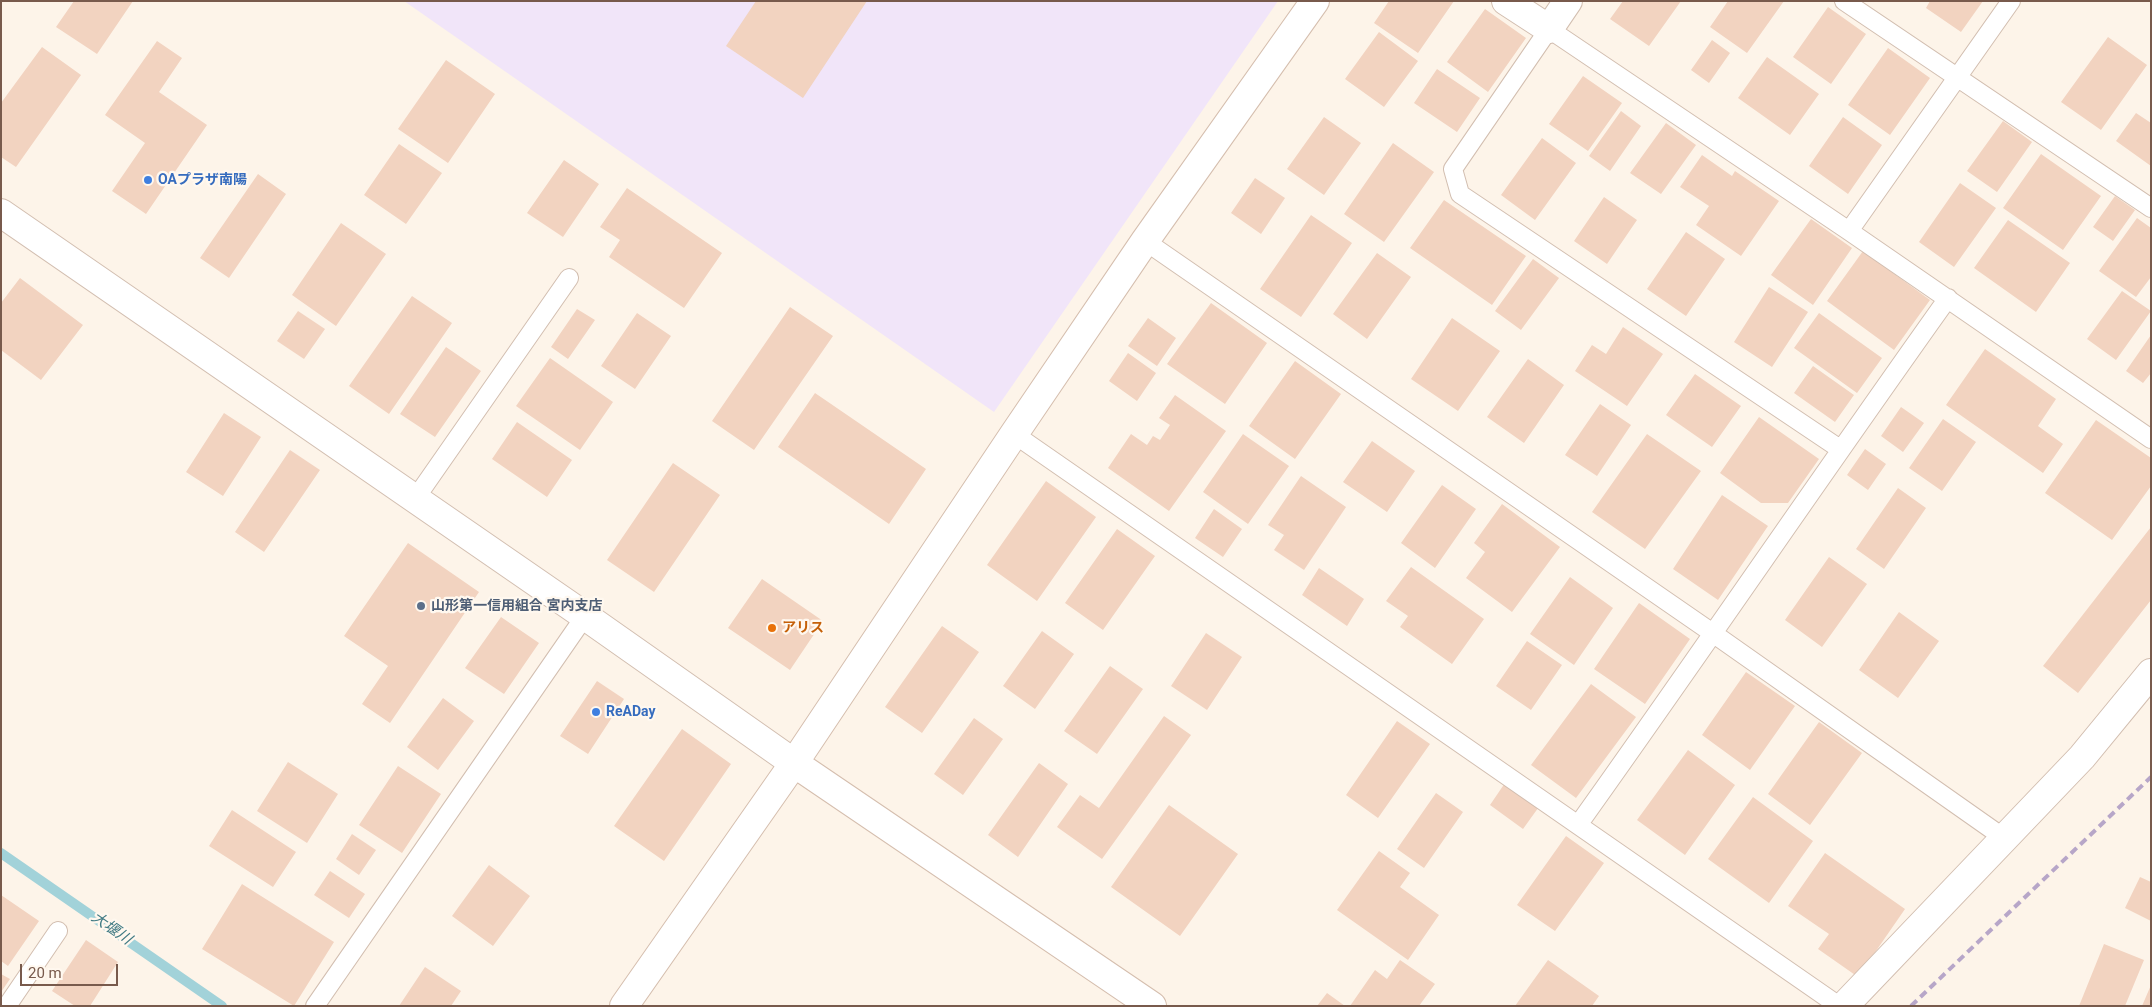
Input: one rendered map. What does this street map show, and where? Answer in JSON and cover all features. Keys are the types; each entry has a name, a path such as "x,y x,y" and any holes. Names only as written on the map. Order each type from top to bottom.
{"street":[{"path":"624,1006 794,763 1145,241 1315,1"},
{"path":"1506,1 1549,29 1568,1"},
{"path":"1,213 586,616 794,763 1152,1006"},
{"path":"1844,1006 2082,757 2151,672"}],"lane":[{"path":"1844,1 2151,208"},
{"path":"1849,231 2011,1"},
{"path":"1840,449 1460,194 1454,169 1549,29 1948,298 2151,439"},
{"path":"1145,241 1714,634 2004,838"},
{"path":"415,499 569,278"},
{"path":"1578,825 1714,634 1840,449 1948,298"},
{"path":"1014,434 1840,1006"},
{"path":"315,1006 586,616"},
{"path":"7,1006 58,932"}],"shaded area":[{"path":"404,1 1278,1 994,412"}],"building":[{"path":"74,1 133,1 97,54 56,27"},
{"path":"756,1 867,1 803,98 726,46"},
{"path":"1389,1 1454,1 1418,53 1374,23"},
{"path":"1623,1 1681,1 1649,46 1610,19"},
{"path":"1728,1 1784,1 1747,53 1710,27"},
{"path":"1930,1 1983,1 1961,32 1926,8"},
{"path":"1828,7 1866,34 1831,84 1793,57"},
{"path":"1485,9 1526,38 1488,92 1447,62"},
{"path":"1379,32 1418,61 1384,107 1345,79"},
{"path":"2108,37 2147,65 2101,130 2061,102"},
{"path":"1712,40 1730,53 1709,83 1691,70"},
{"path":"157,41 182,58 159,92 207,125 146,214 112,191 145,143 105,115"},
{"path":"42,47 81,75 16,167 1,157 1,103"},
{"path":"1888,48 1930,78 1890,135 1848,105"},
{"path":"1767,57 1819,94 1790,135 1738,98"},
{"path":"446,60 495,94 448,163 398,129"},
{"path":"1437,69 1480,98 1457,132 1414,103"},
{"path":"1583,76 1622,103 1588,151 1549,124"},
{"path":"1621,111 1641,126 1610,171 1589,156"},
{"path":"2136,113 2151,123 2151,166 2116,141"},
{"path":"1324,117 1361,143 1324,195 1287,169"},
{"path":"1843,117 1882,145 1848,194 1809,166"},
{"path":"2003,121 2032,142 1997,192 1967,171"},
{"path":"1666,123 1696,145 1661,194 1630,173"},
{"path":"1542,138 1576,163 1535,220 1501,195"},
{"path":"1393,143 1434,172 1384,242 1344,214"},
{"path":"399,144 442,173 406,224 364,195"},
{"path":"2041,154 2101,196 2063,250 2003,208"},
{"path":"1702,155 1732,176 1735,171 1779,201 1741,256 1696,225 1709,206 1680,187"},
{"path":"564,160 599,184 563,237 527,213"},
{"path":"258,174 286,194 229,278 200,258"},
{"path":"1255,178 1285,198 1261,234 1231,213"},
{"path":"1960,183 1996,208 1954,267 1919,242"},
{"path":"627,188 722,253 684,308 609,257 620,240 600,227"},
{"path":"2115,196 2135,210 2113,241 2093,227"},
{"path":"1604,197 1637,220 1607,264 1574,241"},
{"path":"1444,200 1526,256 1492,305 1410,248"},
{"path":"1311,215 1352,243 1301,317 1260,289"},
{"path":"2137,218 2151,228 2151,277 2136,297 2099,271"},
{"path":"1811,219 1852,248 1813,305 1771,275"},
{"path":"2008,220 2070,263 2036,312 1974,268"},
{"path":"341,223 386,254 336,326 292,295"},
{"path":"1686,232 1725,259 1686,316 1647,289"},
{"path":"1863,251 1930,300 1894,350 1827,301"},
{"path":"1377,253 1411,277 1367,339 1333,314"},
{"path":"1533,259 1559,278 1521,330 1495,311"},
{"path":"20,278 83,325 41,380 1,350 1,303"},
{"path":"1769,287 1808,312 1772,367 1734,342"},
{"path":"2122,291 2151,311 2116,360 2087,339"},
{"path":"412,296 452,323 389,414 349,386"},
{"path":"1211,303 1267,343 1225,404 1167,364"},
{"path":"790,307 833,336 754,450 712,421"},
{"path":"577,309 595,320 568,359 551,347"},
{"path":"298,311 325,329 304,359 277,341"},
{"path":"637,313 671,336 635,389 601,366"},
{"path":"1819,313 1882,358 1857,393 1794,348"},
{"path":"1148,318 1176,338 1157,366 1128,346"},
{"path":"1452,318 1500,351 1458,411 1411,379"},
{"path":"1623,327 1663,354 1627,406 1575,371 1592,345 1606,354"},
{"path":"2151,335 2151,373 2143,383 2126,371"},
{"path":"446,347 481,371 435,437 400,414"},
{"path":"1985,349 2056,399 2038,426 2063,444 2043,473 1946,405"},
{"path":"1128,353 1156,373 1137,401 1109,381"},
{"path":"550,358 613,402 580,450 516,406"},
{"path":"1528,359 1564,385 1524,443 1487,417"},
{"path":"1295,361 1341,394 1295,459 1249,426"},
{"path":"1813,366 1854,395 1835,422 1794,393"},
{"path":"1695,374 1741,406 1712,447 1666,415"},
{"path":"815,393 926,469 889,524 778,447"},
{"path":"1175,395 1226,431 1169,511 1108,468 1131,434 1147,445 1153,436 1160,440 1170,425 1159,418"},
{"path":"1600,404 1631,425 1597,476 1565,455"},
{"path":"1901,407 1924,423 1903,452 1881,436"},
{"path":"224,413 261,437 223,496 186,472"},
{"path":"1759,417 1819,459 1788,503 1761,503 1720,473"},
{"path":"1943,419 1976,442 1942,491 1909,468"},
{"path":"2096,420 2151,458 2151,486 2112,540 2045,493"},
{"path":"517,422 572,460 547,497 492,459"},
{"path":"1243,434 1289,466 1248,524 1203,492"},
{"path":"1647,434 1701,471 1645,549 1592,512"},
{"path":"1372,441 1415,471 1387,512 1343,482"},
{"path":"1865,449 1886,464 1868,490 1847,475"},
{"path":"290,450 320,470 264,552 235,532"},
{"path":"673,463 720,495 654,592 607,560"},
{"path":"1301,476 1346,507 1304,570 1274,550 1284,535 1268,525"},
{"path":"1046,481 1096,517 1037,601 987,565"},
{"path":"1442,485 1476,509 1435,568 1401,543"},
{"path":"1898,488 1926,508 1884,569 1856,549"},
{"path":"1722,495 1768,526 1718,600 1673,569"},
{"path":"1502,504 1560,547 1512,612 1466,578 1485,552 1474,543"},
{"path":"1214,509 1242,529 1223,557 1195,538"},
{"path":"2151,527 2151,600 2078,693 2043,666"},
{"path":"1117,529 1155,556 1103,630 1065,603"},
{"path":"408,543 479,592 390,723 362,704 388,666 344,636"},
{"path":"1829,557 1867,584 1822,647 1785,620"},
{"path":"1411,567 1484,619 1452,664 1400,627 1408,616 1386,601"},
{"path":"1319,568 1364,599 1347,626 1302,595"},
{"path":"1570,577 1613,608 1574,665 1530,634"},
{"path":"762,579 823,621 790,670 728,628"},
{"path":"1639,603 1690,639 1645,704 1594,669"},
{"path":"1899,612 1939,641 1898,698 1859,670"},
{"path":"501,617 539,643 504,694 465,668"},
{"path":"942,626 979,652 922,733 885,707"},
{"path":"1042,631 1074,654 1035,709 1003,686"},
{"path":"1206,633 1242,657 1207,710 1171,686"},
{"path":"1527,641 1562,665 1531,710 1496,686"},
{"path":"1110,666 1143,689 1097,754 1064,731"},
{"path":"1746,672 1795,706 1750,770 1702,735"},
{"path":"597,681 624,699 588,754 560,736"},
{"path":"1591,684 1636,717 1576,798 1531,765"},
{"path":"443,698 474,721 438,770 407,747"},
{"path":"1164,716 1191,735 1102,859 1057,827 1080,795 1099,808"},
{"path":"974,718 1003,739 963,795 934,774"},
{"path":"1397,721 1430,744 1378,818 1346,795"},
{"path":"1819,722 1862,753 1810,825 1768,794"},
{"path":"682,729 731,764 664,861 614,826"},
{"path":"1688,750 1735,785 1685,855 1637,820"},
{"path":"288,762 338,794 307,843 257,811"},
{"path":"1039,763 1068,784 1018,857 988,835"},
{"path":"398,766 441,794 402,853 359,825"},
{"path":"1507,780 1541,804 1523,829 1490,805"},
{"path":"1436,793 1463,812 1424,868 1397,849"},
{"path":"1753,797 1813,841 1769,903 1708,859"},
{"path":"1169,805 1238,854 1180,936 1111,887"},
{"path":"232,810 296,852 273,887 209,846"},
{"path":"352,834 376,850 359,875 336,859"},
{"path":"1566,836 1604,863 1555,931 1517,905"},
{"path":"1379,851 1410,873 1400,887 1439,915 1408,960 1337,910"},
{"path":"1825,853 1905,909 1858,977 1818,949 1829,934 1788,906"},
{"path":"489,865 530,896 493,946 452,916"},
{"path":"330,871 365,894 349,918 314,895"},
{"path":"2140,877 2151,882 2151,921 2125,908"},
{"path":"242,884 334,942 294,1006 202,949"},
{"path":"1,895 39,921 8,966 1,961"},
{"path":"86,940 118,962 90,1006 75,1006 52,991"},
{"path":"2104,944 2144,960 2125,1006 2079,1006"},
{"path":"1400,960 1435,984 1419,1006 1350,1006 1375,970 1387,979"},
{"path":"1548,960 1599,996 1592,1006 1515,1006"},
{"path":"425,967 461,991 451,1006 399,1006"},
{"path":"1,974 10,979 1,992"},
{"path":"2151,985 2151,1006 2142,1006"},
{"path":"1327,993 1345,1006 1317,1006"}],"waterway":[{"name":"大堰川","path":"1,853 222,1006"}],"railway":[{"path":"1911,1006 2151,777"}],"place":[{"name":"OAプラザ南陽","path":"148,180"},
{"name":"山形第一信用組合 宮内支店","path":"421,606"},
{"name":"アリス","path":"772,628"},
{"name":"ReADay","path":"596,712"}]}
